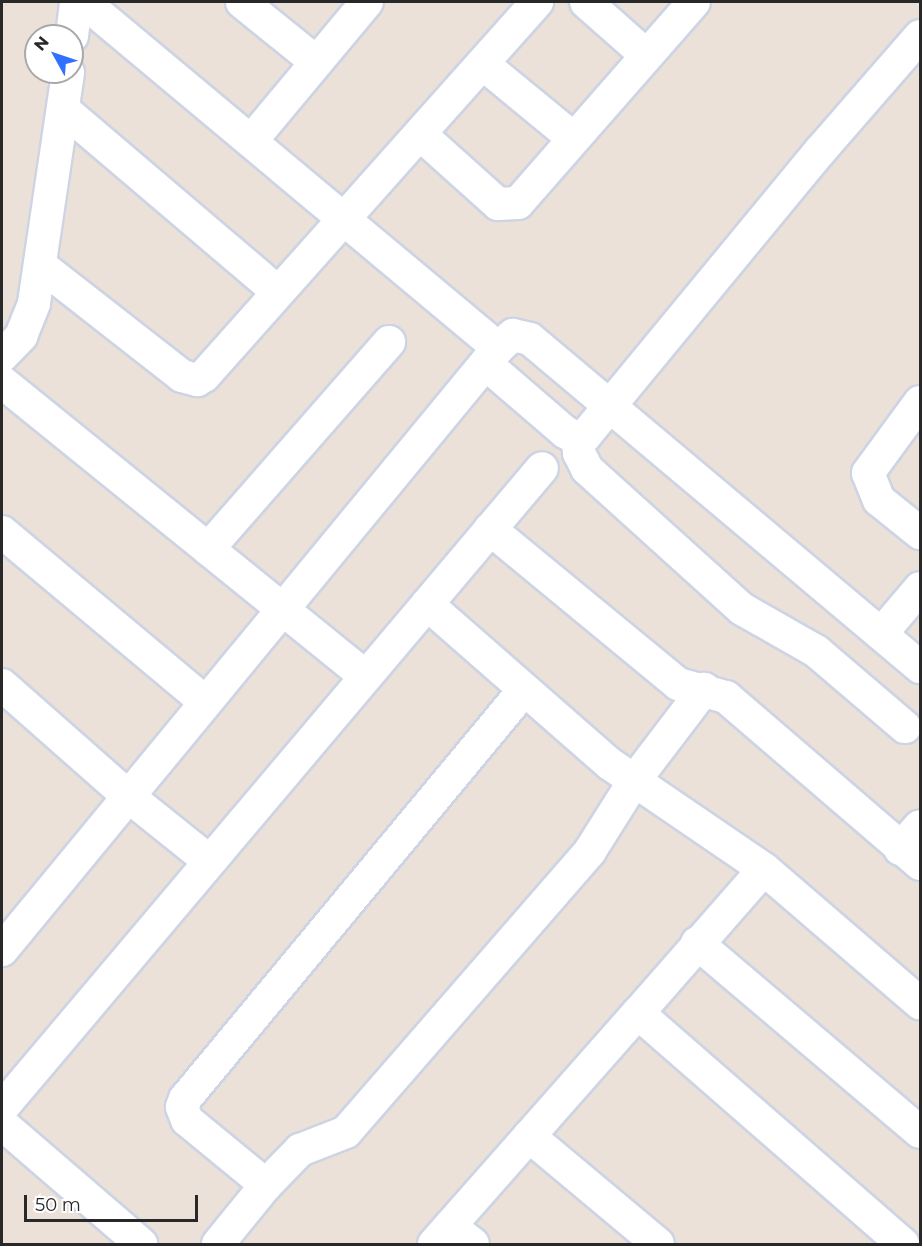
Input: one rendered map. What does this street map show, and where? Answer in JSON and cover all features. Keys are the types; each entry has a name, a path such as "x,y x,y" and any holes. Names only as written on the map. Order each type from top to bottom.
{"street":[{"path":"73,24 76,2"},
{"path":"84,2 347,219 578,438 579,453 587,469 742,609 816,651 905,727"},
{"path":"242,2 316,62"},
{"path":"250,141 367,2"},
{"path":"40,265 190,379 204,376 278,292 347,219 537,2"},
{"path":"586,2 646,55"},
{"path":"420,134 504,206 518,203 694,2"},
{"path":"578,438 585,436 921,36"},
{"path":"483,64 573,138"},
{"path":"2,356 26,327 34,303 67,84"},
{"path":"64,110 278,292"},
{"path":"2,950 492,356 513,335 526,336 610,404 921,667"},
{"path":"208,549 389,342"},
{"path":"2,382 284,608 364,676"},
{"path":"921,402 868,473 879,500 921,533"},
{"path":"2,1108 364,676 542,468"},
{"path":"490,529 678,684 704,689 726,697 914,846"},
{"path":"2,532 205,702"},
{"path":"881,634 921,588"},
{"path":"427,604 581,741 634,781 764,869 921,1003"},
{"path":"2,685 128,796 209,861"},
{"path":"218,1245 266,1185 310,1143 345,1132 590,851 634,781 704,689"},
{"path":"266,1185 187,1120 182,1107 185,1099 524,690"},
{"path":"453,1238 529,1136 764,869"},
{"path":"697,943 921,1132"},
{"path":"638,1013 903,1245"},
{"path":"2,1124 141,1245"},
{"path":"529,1136 657,1245"}]}
